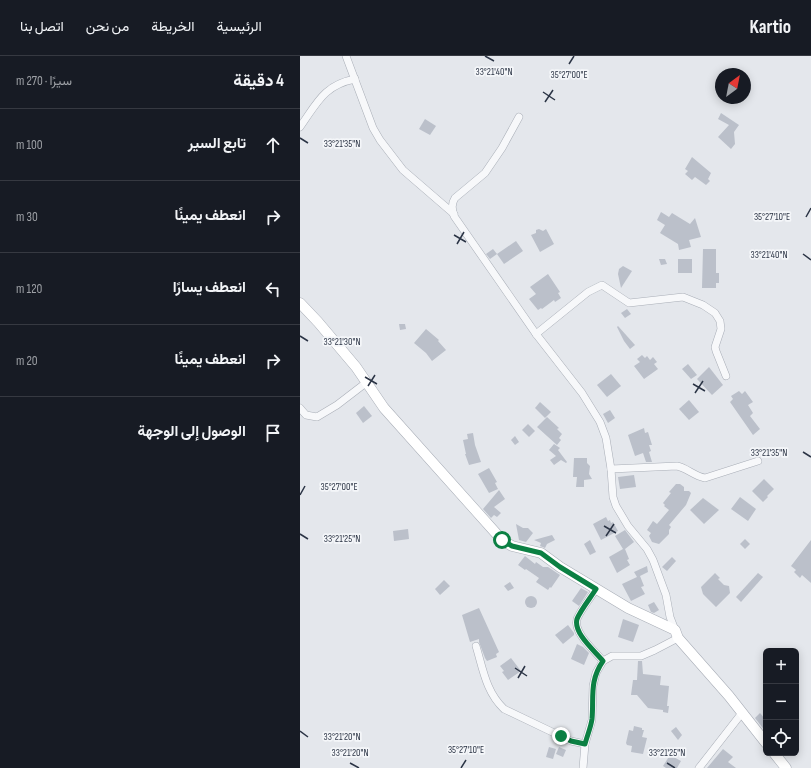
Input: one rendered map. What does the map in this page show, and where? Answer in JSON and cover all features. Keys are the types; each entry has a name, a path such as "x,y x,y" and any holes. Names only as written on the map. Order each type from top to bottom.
{"street":[{"path":"346,56 374,128 384,146 403,170 454,214 536,334 582,393 594,411 606,438 611,469 612,490 616,506 628,526 647,549 653,560 666,595 670,617 676,634 763,739"},
{"path":"300,127 328,90 337,84 355,79"},
{"path":"454,214 452,202 486,173 519,117"},
{"path":"536,334 588,292 602,285 629,304 683,297 703,305 715,313 720,320 721,329 715,347 726,376"},
{"path":"300,303 318,322 367,382 388,412 502,540 512,546 541,553 560,567 596,589 676,634"},
{"path":"300,408 306,415 317,418 367,382"},
{"path":"611,469 677,466 683,467 699,477 705,478 758,461"},
{"path":"596,589 579,616 577,625 578,630 585,640 603,661"},
{"path":"583,768 585,744 592,720 593,686 596,673 603,661 612,656 641,656 655,650 676,634"},
{"path":"476,646 489,690 496,702 504,709 571,741 585,744"},
{"path":"699,768 742,713"},
{"path":"776,756 786,768"}],"building":[{"path":"721,113 739,125 734,132 735,144 731,149 718,137 729,125 718,119"},
{"path":"425,119 436,126 430,135 419,129"},
{"path":"692,157 711,173 708,179 710,181 706,185 695,177 692,180 685,174 688,171 685,169"},
{"path":"661,212 669,217 672,213 690,224 695,218 701,237 689,240 691,247 679,250 678,244 660,233 665,225 657,220"},
{"path":"539,229 543,231 546,229 554,244 540,252 531,235 536,233 536,230"},
{"path":"516,241 523,251 504,264 497,254"},
{"path":"493,249 497,254 490,259 486,254"},
{"path":"703,249 716,249 716,273 719,273 719,283 716,283 716,288 702,288"},
{"path":"659,259 665,259 667,264 661,265"},
{"path":"678,259 692,259 692,273 678,273"},
{"path":"623,266 632,271 621,288 618,274 619,269"},
{"path":"548,274 560,292 558,293 561,298 555,302 554,300 542,309 541,308 538,310 529,299 536,294 530,287"},
{"path":"627,309 631,314 625,318 621,313"},
{"path":"399,324 405,324 406,329 400,330"},
{"path":"618,326 635,345 630,349 624,341 617,327"},
{"path":"426,329 439,340 438,341 446,350 432,361 426,353 414,343"},
{"path":"642,355 645,358 647,356 650,360 653,357 657,362 654,364 658,369 644,379 634,366 640,362 637,359"},
{"path":"688,364 697,375 691,379 682,369"},
{"path":"709,367 723,385 712,395 697,379"},
{"path":"611,374 621,386 607,397 597,385"},
{"path":"739,391 742,394 745,391 753,402 748,405 753,413 750,416 760,429 753,435 730,402 733,399 731,396"},
{"path":"689,400 699,412 689,420 679,409"},
{"path":"540,402 551,412 545,418 535,408"},
{"path":"364,406 372,416 363,423 356,413"},
{"path":"610,410 615,418 608,423 603,414"},
{"path":"547,417 559,428 557,429 562,434 559,438 561,440 557,445 537,427"},
{"path":"528,424 535,431 529,437 522,430"},
{"path":"644,428 645,433 648,432 652,445 649,445 651,451 649,452 652,462 646,462 643,453 635,456 628,435"},
{"path":"473,433 475,445 481,462 469,465 465,454 463,440 468,439 467,434"},
{"path":"515,436 519,442 515,445 511,440"},
{"path":"554,444 560,448 558,450 567,462 566,463 561,460 554,465 550,460 556,456 549,450"},
{"path":"574,458 587,458 587,463 590,466 589,474 592,479 584,480 584,487 576,487 577,477 573,477"},
{"path":"489,468 497,482 495,483 498,489 489,493 478,474"},
{"path":"634,475 636,487 620,489 618,477"},
{"path":"764,479 774,489 763,502 752,491"},
{"path":"676,484 680,484 684,487 684,491 689,491 691,493 686,505 669,525 671,527 669,534 659,544 652,542 649,536 651,533 647,530 653,521 657,524 669,510 663,503 671,493 669,492"},
{"path":"499,490 505,499 494,507 501,513 497,517 494,515 491,518 483,509"},
{"path":"740,497 756,509 748,521 731,509"},
{"path":"703,498 719,510 704,524 690,510"},
{"path":"606,517 608,521 610,520 611,523 613,522 618,531 601,540 593,524"},
{"path":"516,524 523,528 528,528 533,533 526,542 519,540"},
{"path":"408,529 409,539 394,541 393,531"},
{"path":"625,530 634,542 625,549 629,559 627,560 630,565 617,573 609,557 623,549 615,536"},
{"path":"552,535 555,540 547,544 545,548 540,546 541,543 534,540"},
{"path":"745,539 750,544 745,549 740,544"},
{"path":"590,540 596,552 590,555 584,544"},
{"path":"811,540 811,583 802,575 800,578 794,572 796,570 791,566"},
{"path":"525,556 535,564 536,562 543,567 548,567 560,575 551,588 550,587 548,590 536,582 539,578 518,565"},
{"path":"672,557 676,561 667,571 662,567"},
{"path":"647,566 648,572 640,576 644,586 641,587 645,594 631,601 622,584 637,577 634,572"},
{"path":"715,573 724,585 729,586 730,593 716,607 703,594 701,587"},
{"path":"758,573 763,577 741,602 736,597"},
{"path":"444,580 450,586 440,595 435,589"},
{"path":"510,582 514,588 508,591 504,586"},
{"path":"581,588 588,592 579,606 572,601"},
{"path":"529,596 533,596 537,602 533,608 529,608 525,604 525,600"},
{"path":"654,602 659,610 654,613 651,612 648,605"},
{"path":"479,608 499,652 496,654 497,657 487,661 479,639 470,642 462,615"},
{"path":"623,619 639,625 633,642 618,637"},
{"path":"568,625 574,635 563,644 555,635"},
{"path":"577,644 589,653 584,665 571,659"},
{"path":"511,658 521,671 508,680 502,672 504,671 500,666"},
{"path":"638,661 642,661 643,674 661,676 660,685 669,686 667,706 669,706 668,713 663,712 663,710 648,708 637,695 631,695 633,680 637,680"},
{"path":"760,713 763,716 763,728 755,718"},
{"path":"634,726 642,728 642,730 644,730 642,737 647,738 643,754 631,752 632,746 627,745 626,743 629,730 633,731"},
{"path":"676,727 682,735 678,740 671,731"},
{"path":"549,747 556,749 553,759 546,757"},
{"path":"559,747 566,750 563,757 556,754"},
{"path":"723,749 733,757 728,762 736,768 707,768"},
{"path":"670,755 681,761 677,768 666,768 663,766"}],"route":[{"path":"502,540 512,546 541,553 560,567 596,589 577,620 578,630 603,661 596,673 593,686 592,720 585,744 571,741 561,736"}]}
